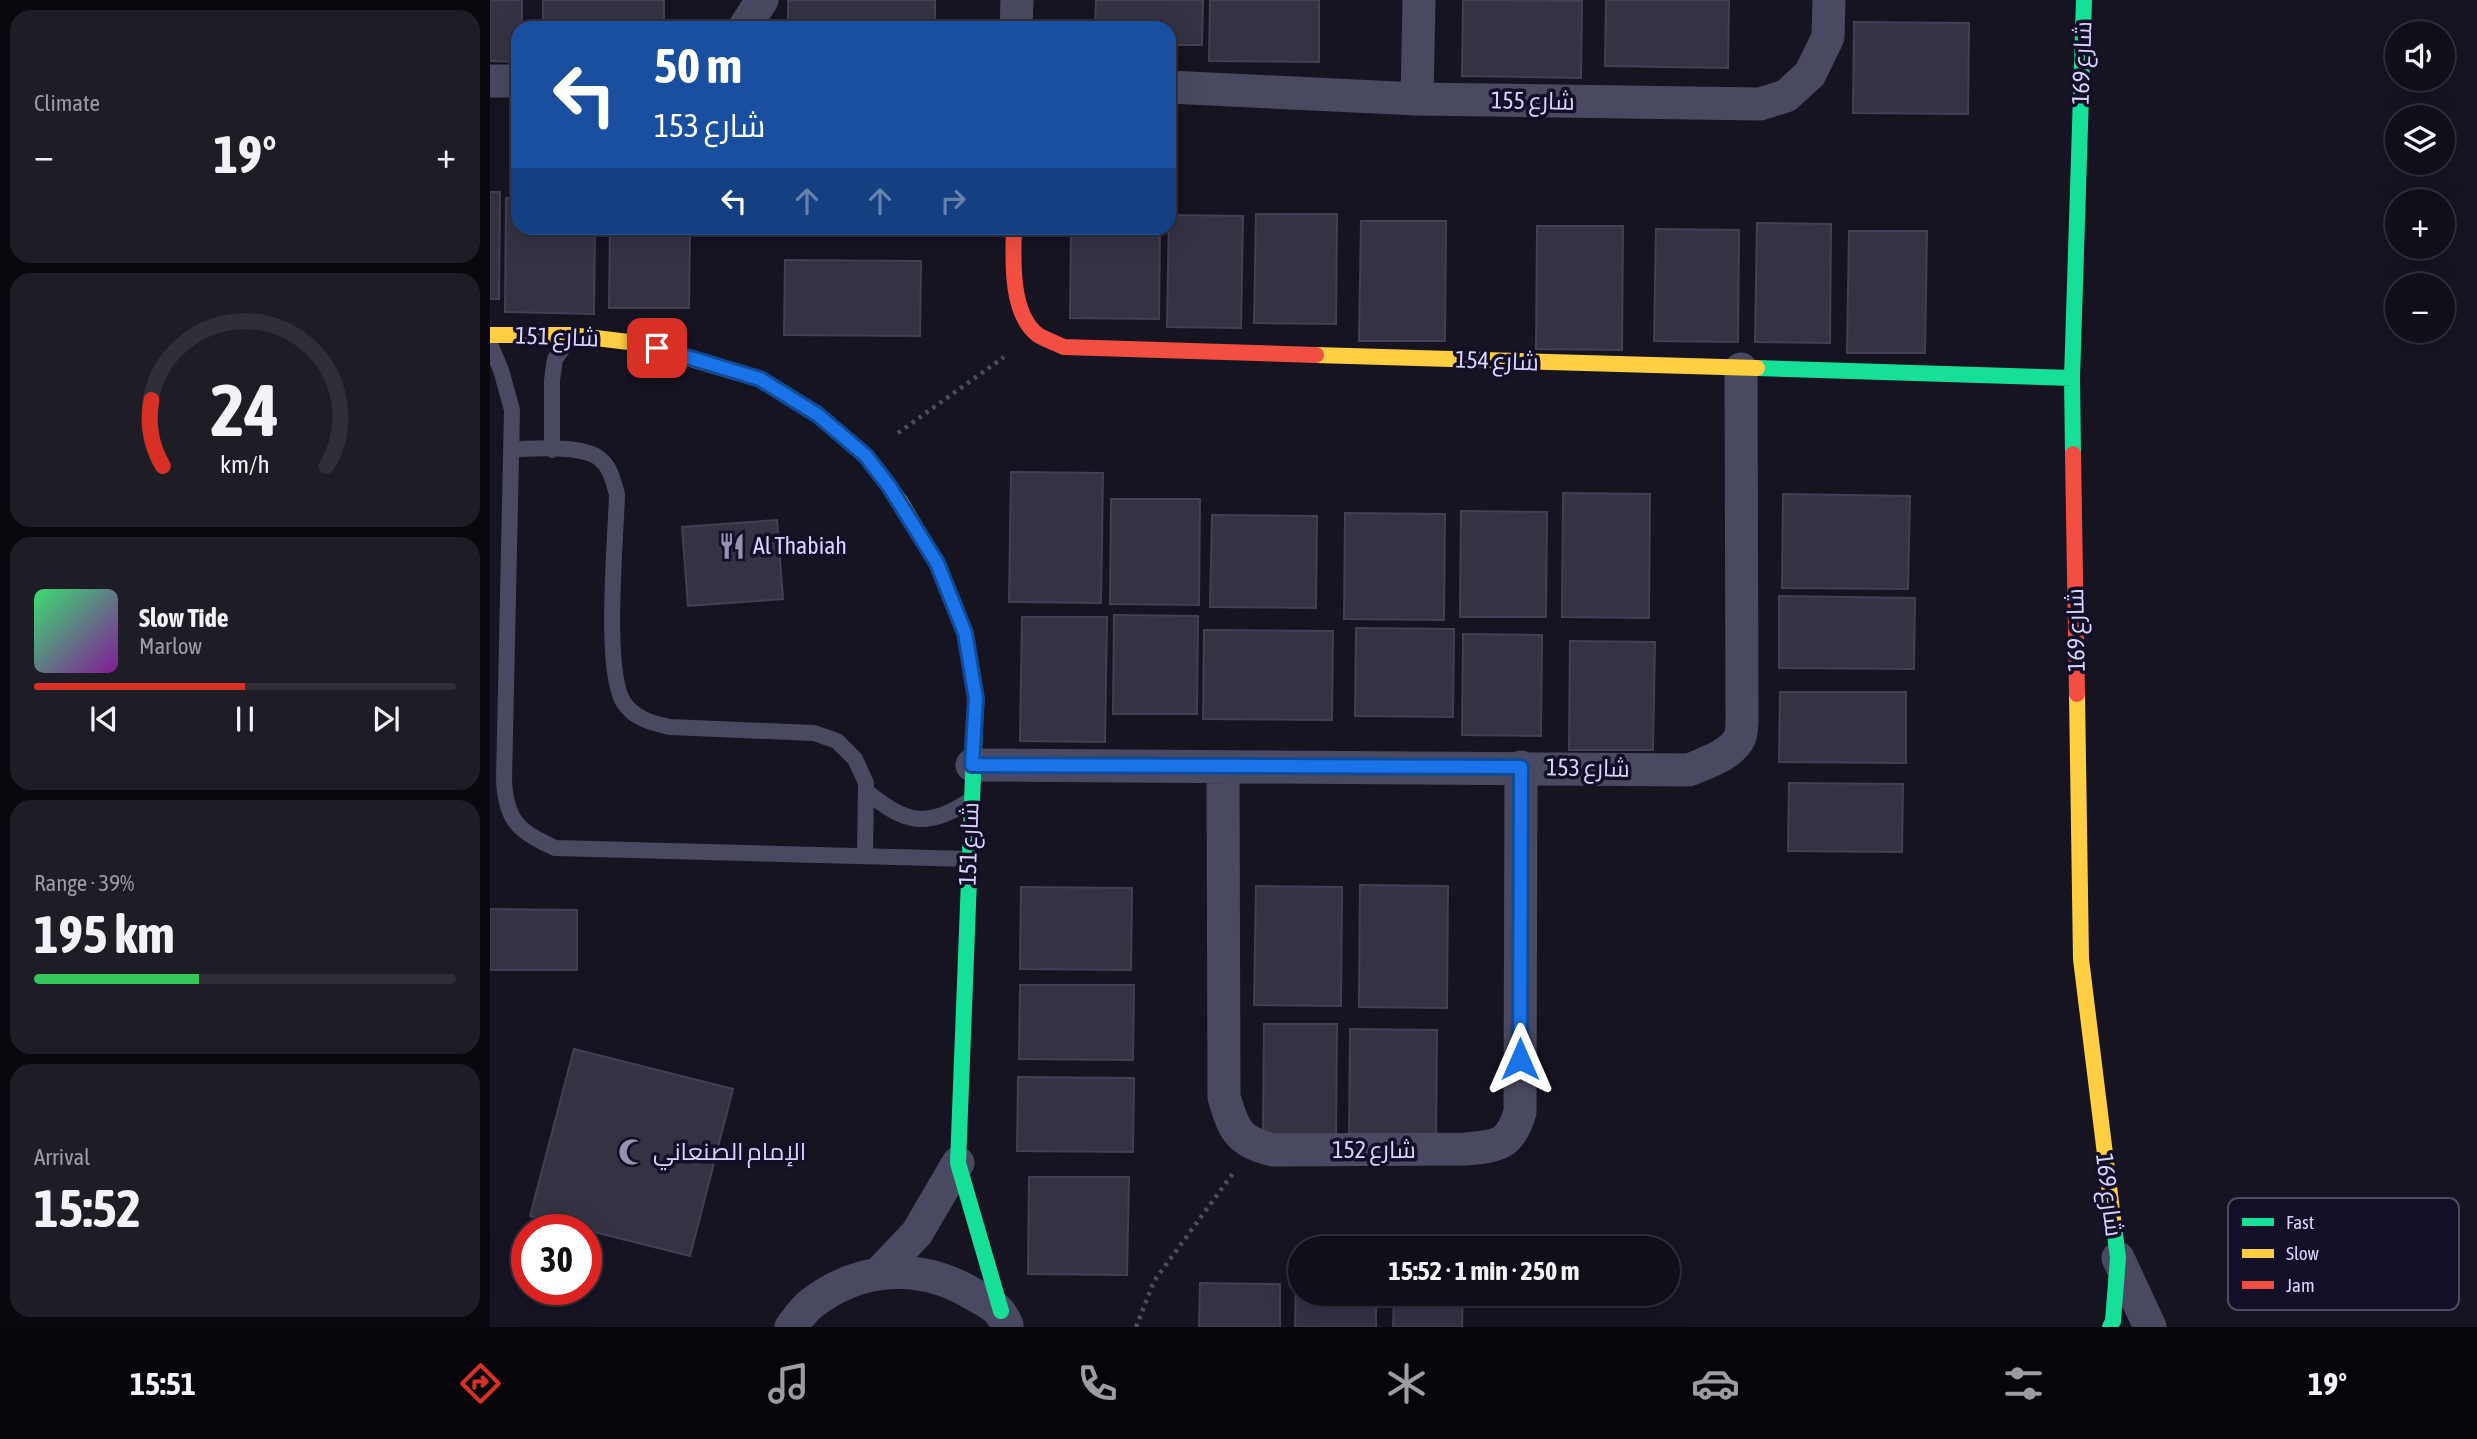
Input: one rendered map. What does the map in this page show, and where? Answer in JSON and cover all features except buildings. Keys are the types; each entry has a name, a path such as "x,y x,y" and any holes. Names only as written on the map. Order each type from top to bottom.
{"street":[{"path":"748,21 762,0"},
{"path":"1016,21 1017,0"},
{"path":"1417,99 1419,0"},
{"name":"شارع 155","path":"1176,88 1417,99 1760,104 1786,96 1810,74 1828,37 1829,0"},
{"name":"شارع 169","path":"2084,0 2073,378 2081,959 2118,1258 2113,1321 2110,1327"},
{"path":"490,80 511,81"},
{"path":"1014,235 1013,261 1020,306 1036,334"},
{"name":"شارع 154","path":"1036,334 1064,347 2073,378"},
{"name":"شارع 151","path":"490,335 571,335 637,342 760,379 818,415 866,456 900,501 937,563 965,633 976,699 958,1163 1005,1319"},
{"name":"شارع 153","path":"972,765 1689,770 1731,749 1740,737 1742,715 1741,369"},
{"path":"1223,766 1224,1097 1231,1121 1240,1137 1253,1145"},
{"name":"شارع 152","path":"1253,1145 1273,1150 1465,1149 1490,1147 1506,1142 1516,1128 1520,1112 1521,767"},
{"name":"شارع 151","path":"880,1272 917,1233 958,1163"},
{"name":"شارع 169","path":"2118,1258 2150,1327"},
{"path":"791,1327 810,1304 843,1284 880,1272 920,1273 956,1284 1005,1319"}],"lane":[{"path":"552,450 552,380 555,359 571,335"},
{"path":"490,344 501,370 512,410 504,780 505,801 514,823 530,837 555,848 969,859"},
{"path":"511,449 581,450 599,458 610,471 617,494 612,659 617,691 625,706 647,722 670,727 814,733 837,741 855,759 866,783 865,856"},
{"path":"866,790 887,808 904,817 926,820 943,816 971,799"}],"path":[{"path":"866,456 1036,334"},
{"path":"1136,1327 1154,1281 1253,1145"}],"traffic: fast":[{"path":"2073,454 2072,378 2084,0"},
{"path":"1757,368 2072,378"},
{"path":"939,567 965,633 976,699 958,1163 1001,1311"},
{"path":"2110,1327 2113,1321 2118,1258 2113,1219"}],"traffic: slow":[{"path":"490,335 571,335 637,343 759,379 818,415 866,456 900,501 939,567"},
{"path":"1316,355 1757,368"},
{"path":"2077,694 2081,959 2113,1219"}],"traffic: jam":[{"path":"1014,235 1015,285 1022,314 1038,335 1064,347 1316,355"},
{"path":"2073,454 2077,694"}],"place":[{"name":"Al Thabiah","path":"732,546"},
{"name":"الإمام الصنعاني","path":"632,1152"}],"route":[{"path":"657,348 760,379 818,415 866,456 889,486 937,563 965,633 976,699 972,765 1521,767 1520,1059"}]}
